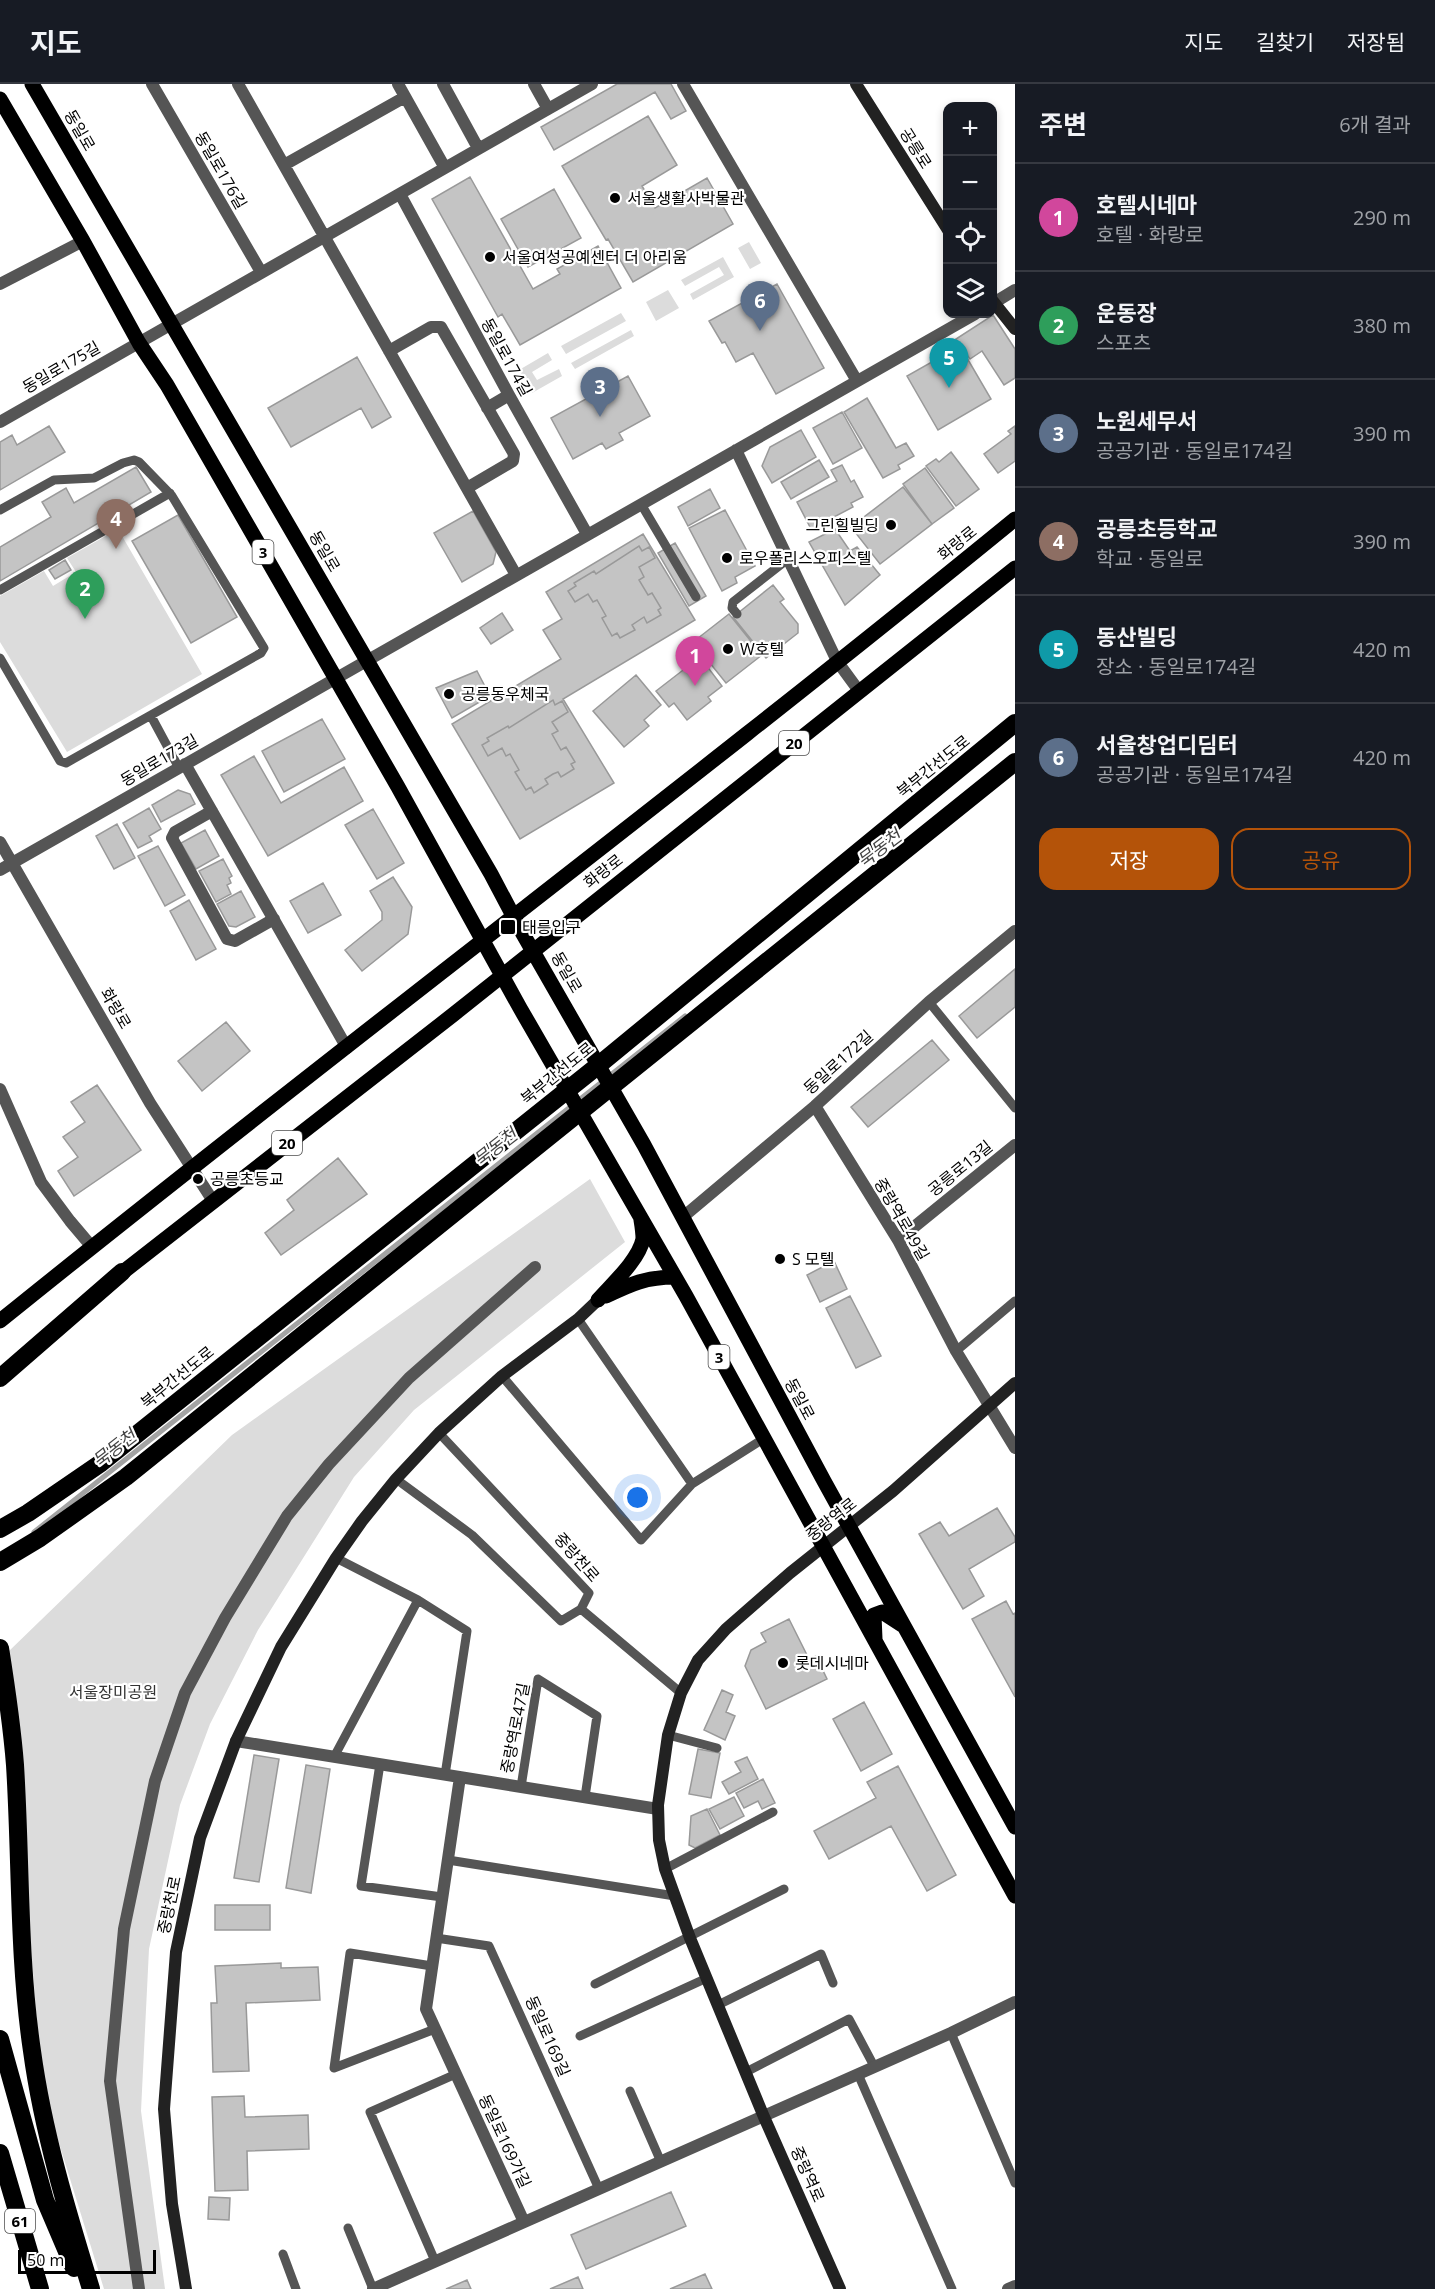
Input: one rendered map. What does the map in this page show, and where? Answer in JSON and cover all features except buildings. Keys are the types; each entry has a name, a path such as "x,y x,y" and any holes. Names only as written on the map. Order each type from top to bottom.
{"highway":[{"name":"북부간선도로","path":"0,1529 28,1513 101,1463 595,1068 1015,723"},
{"path":"0,1562 40,1538 126,1477 1015,762"},
{"path":"0,1378 122,1272"},
{"path":"0,1648 8,1695 15,1764 22,1943 35,2073 61,2193 91,2289"},
{"path":"0,2039 45,2200 84,2289"},
{"name":"61","path":"0,2153 40,2289"}],"main road":[{"name":"동일로","path":"32,84 576,1023 849,1527 1015,1827"},
{"name":"3","path":"0,99 83,241 139,343 167,385 404,797 502,975 675,1277 1015,1896"},
{"name":"화랑로","path":"0,1322 1015,519"},
{"name":"화랑로","path":"0,1367 502,975 1015,568"},
{"path":"598,1300 627,1268 638,1249 643,1239 641,1217"},
{"path":"598,1300 636,1282 653,1277 675,1277"},
{"path":"875,1642 874,1615 882,1612 904,1627"},
{"path":"988,1848 1009,1868 1015,1867"}],"street":[{"name":"동일로176길","path":"153,84 261,272"},
{"path":"238,84 516,575"},
{"path":"398,84 445,168"},
{"path":"442,84 478,148"},
{"path":"534,84 548,109"},
{"path":"139,343 592,84"},
{"path":"683,84 857,381"},
{"name":"공릉로","path":"856,84 943,222"},
{"path":"284,165 405,97"},
{"name":"동일로174길","path":"400,194 587,534"},
{"path":"0,285 83,241"},
{"path":"997,300 1015,290"},
{"path":"997,307 1015,329"},
{"path":"335,680 968,318"},
{"path":"389,351 431,327 440,326 487,408 515,458 467,488"},
{"name":"동일로175길","path":"0,422 139,343"},
{"path":"487,408 509,395"},
{"path":"736,450 837,662 859,691"},
{"name":"동일로173길","path":"0,870 335,680"},
{"path":"182,766 212,811 347,1048"},
{"path":"212,811 175,832 172,838 227,939 235,941 274,919"},
{"name":"화랑로","path":"0,842 155,1112 213,1201"},
{"name":"동일로172길","path":"683,1217 815,1106 929,1002 1015,931"},
{"path":"0,1089 41,1182 92,1247"},
{"name":"중랑역로49길","path":"815,1106 898,1240 956,1351 1015,1448"},
{"name":"공릉로13길","path":"898,1240 1015,1145"},
{"path":"139,2289 110,2080 124,1929 155,1781 185,1693 225,1618 287,1516 322,1473 409,1378 535,1267"},
{"name":"중랑천로","path":"186,2289 172,2204 164,2109 176,1952 200,1838 236,1741 280,1647 336,1558 396,1479 439,1432 502,1376 578,1319 598,1300"},
{"name":"중랑역로","path":"840,2289 764,2116 690,1938 665,1869 658,1840 658,1809 668,1735 681,1694 698,1660 726,1629 757,1600 849,1527 1015,1383"},
{"name":"중랑역로47길","path":"236,1741 658,1809"},
{"name":"동일로169가길","path":"460,1777 426,2009 524,2222"},
{"path":"373,2289 388,2286 435,2262 951,2033 1015,2002"},
{"path":"1008,2289 1015,2286"}],"lane":[{"path":"0,510 54,480 94,478 123,463 134,460 139,462 170,493 264,648 261,653 151,716 69,762 62,763 0,658"},
{"path":"0,590 170,493"},
{"path":"641,504 696,597"},
{"path":"737,614 732,608 733,602 788,559"},
{"path":"151,716 182,766"},
{"path":"929,1002 1015,1108"},
{"path":"956,1351 1015,1301"},
{"path":"578,1319 692,1484"},
{"path":"502,1376 641,1540 692,1484 763,1439"},
{"name":"중랑천로","path":"439,1432 590,1593 580,1609"},
{"path":"396,1479 472,1535 561,1621 580,1609 681,1694"},
{"path":"336,1558 417,1600 467,1631 446,1775"},
{"path":"334,1756 417,1600"},
{"name":"중랑역로47길","path":"520,1787 538,1679 597,1716 585,1797"},
{"path":"668,1735 717,1748"},
{"path":"380,1764 361,1886 442,1897"},
{"path":"665,1869 773,1812"},
{"path":"448,1860 675,1896"},
{"path":"596,1984 784,1889"},
{"name":"동일로169길","path":"436,1938 489,1947 599,2189"},
{"path":"432,1966 350,1953 334,2068 435,2028"},
{"path":"718,2005 821,1954 833,1983"},
{"path":"580,2036 707,1978"},
{"path":"746,2072 849,2019 874,2066"},
{"path":"951,2033 1015,2183"},
{"path":"435,2262 370,2112 456,2074"},
{"path":"858,2074 952,2289"},
{"path":"630,2091 661,2162"},
{"path":"348,2228 373,2289"},
{"path":"283,2254 296,2289"}],"green space":[{"path":"749,242 761,263 750,269 738,248"},
{"path":"723,257 734,277 693,300 690,294 724,275 719,267 685,286 681,280"},
{"path":"668,290 679,308 656,321 646,302"},
{"path":"621,313 626,321 566,354 561,346"},
{"path":"631,330 634,336 575,369 571,363"},
{"path":"548,353 552,360 532,372 537,380 559,369 562,376 532,393 519,370"},
{"path":"118,529 202,674 67,752 0,642 0,596 44,571 53,586 76,572 67,558"},
{"name":"서울장미공원","path":"590,1179 625,1242 414,1410 354,1477 258,1630 210,1724 180,1805 149,1949 141,2111 165,2289 104,2289 54,2127 40,2062 8,1652 232,1435"}],"waterway":[{"name":"묵동천","path":"34,1532 685,1016"}],"place":[{"name":"서울생활사박물관","path":"615,198"},
{"name":"서울여성공예센터 더 아리움","path":"490,257"},
{"name":"서울창업디딤터","path":"760,331"},
{"name":"동산빌딩","path":"949,388"},
{"name":"노원세무서","path":"600,417"},
{"name":"그린힐빌딩","path":"891,525"},
{"name":"공릉초등학교","path":"116,549"},
{"name":"로우폴리스오피스텔","path":"727,558"},
{"name":"운동장","path":"85,619"},
{"name":"W호텔","path":"728,649"},
{"name":"호텔시네마","path":"695,686"},
{"name":"공릉동우체국","path":"449,694"},
{"name":"태릉입구","path":"508,927"},
{"name":"공릉초등교","path":"198,1179"},
{"name":"S 모텔","path":"780,1259"},
{"name":"롯데시네마","path":"783,1663"}]}
